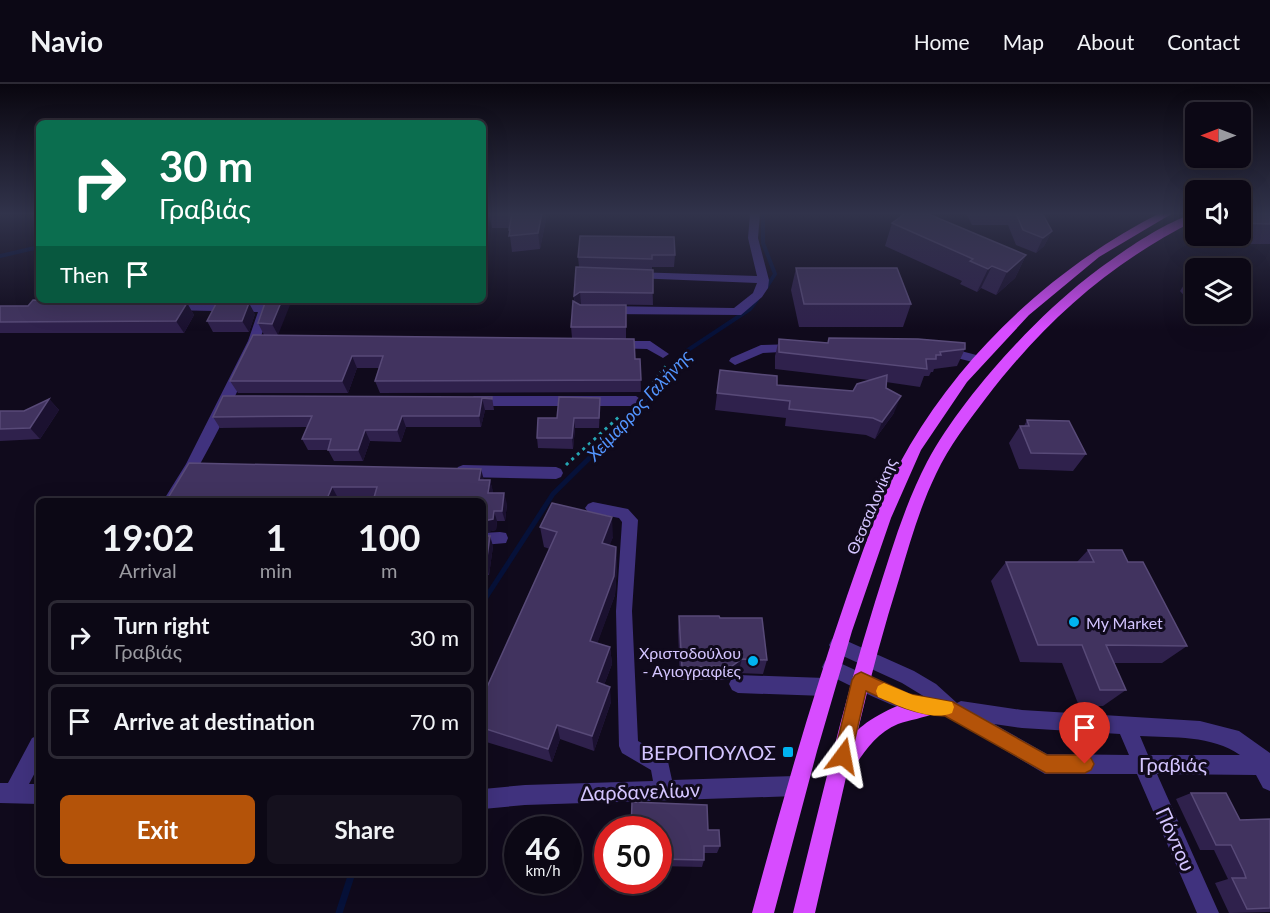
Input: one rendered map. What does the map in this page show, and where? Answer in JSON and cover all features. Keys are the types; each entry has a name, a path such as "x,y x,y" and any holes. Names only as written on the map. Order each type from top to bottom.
{"main road":[{"name":"Θεσσαλονίκης","path":"763,913 796,786 838,645 878,529 916,447 980,360 1029,309 1055,286 1104,252"},
{"path":"804,913 866,658 923,485 965,416 1026,339 1075,292 1132,252"},
{"path":"838,776 860,741 878,723 906,712 938,707"}],"street":[{"path":"592,310 737,312 758,295 763,280 756,252"},
{"path":"623,275 763,280"},
{"path":"160,306 267,304 259,341 223,400 197,466 173,498"},
{"path":"604,345 650,345 663,354"},
{"path":"735,361 766,348 812,348"},
{"path":"934,350 945,350 980,360"},
{"path":"223,400 246,400"},
{"path":"459,401 636,401"},
{"path":"450,471 556,473"},
{"path":"593,508 623,513 630,520 624,611 628,746 660,764 664,791"},
{"path":"486,538 500,538"},
{"name":"Γραβιάς","path":"838,645 930,690 938,707"},
{"name":"Γραβιάς","path":"831,667 904,701 938,707 1046,764 1143,764 1268,769"},
{"path":"738,684 825,687"},
{"path":"938,707 1022,719 1214,733 1232,738 1268,769"},
{"name":"Πόντου","path":"1126,726 1208,913"},
{"path":"7,793 36,750"},
{"name":"Δαρδανελίων","path":"486,799 525,795 796,786"},
{"path":"7,793 36,794"}],"path":[{"path":"556,473 636,401 663,370 667,363 663,354"}],"building":[{"path":"579,252 675,252 675,255 652,255 652,259 578,257"},
{"path":"957,252 1018,252 1026,255 1007,272 992,266 988,269 970,261 973,259"},
{"path":"576,267 653,270 653,293 580,292 574,296"},
{"path":"796,268 897,268 911,304 804,304"},
{"path":"33,300 36,300 36,303 187,303 176,321 0,322 0,306 28,306"},
{"path":"573,301 580,305 626,305 626,327 571,327"},
{"path":"216,303 249,303 242,321 207,321"},
{"path":"265,303 281,303 272,324 258,323"},
{"path":"253,335 634,339 635,359 640,359 641,380 375,381 383,356 352,356 342,381 230,381"},
{"path":"829,338 918,339 965,343 965,349 940,352 941,355 936,355 936,359 926,359 927,369 779,352 779,339 828,343"},
{"path":"720,370 777,376 777,385 853,391 857,384 887,375 886,388 901,396 882,422 873,418 789,409 790,401 717,393"},
{"path":"223,396 492,397 492,399 482,398 479,416 402,416 397,430 365,430 358,450 328,450 331,439 302,439 312,416 213,417"},
{"path":"559,397 600,398 599,418 574,418 572,438 537,438 538,418 557,418"},
{"path":"49,399 30,428 0,429 0,411 24,411"},
{"path":"1027,420 1069,421 1086,454 1031,453 1020,426 1029,426"},
{"path":"189,463 481,469 479,480 490,480 488,493 504,493 502,511 494,511 493,519 486,520 486,498 374,498 377,487 332,487 327,498 168,498"},
{"path":"552,503 612,517 602,543 616,547 614,576 590,641 610,647 597,682 610,687 592,736 557,725 548,749 486,729 486,689 557,532 540,527"},
{"path":"486,536 490,536 486,564"},
{"path":"1088,550 1122,550 1128,562 1143,562 1187,646 1106,645 1126,690 1100,690 1082,645 1038,645 1006,562 1094,562"},
{"path":"679,616 762,618 767,660 742,659 732,666 682,667"},
{"path":"1191,793 1226,793 1240,820 1270,819 1270,908 1247,909 1232,878 1246,878 1231,845 1216,845"},
{"path":"632,802 707,805 708,830 719,830 720,846 704,846 704,860 672,859 672,816 632,816"}],"waterway":[{"name":"Χείμαρρος Γαλήνης","path":"0,256 19,252"},
{"name":"Χείμαρρος Γαλήνης","path":"766,252 775,274 766,288"},
{"name":"Χείμαρρος Γαλήνης","path":"653,391 685,352 750,309 757,300"},
{"name":"Χείμαρρος Γαλήνης","path":"486,597 553,494 630,418 654,389"},
{"name":"Χείμαρρος Γαλήνης","path":"339,913 351,876"}],"slow traffic":[{"path":"884,691 912,704 946,707"}],"place":[{"name":"My Market","path":"1074,622"},
{"name":"Χριστοδούλου - Αγιογραφίες","path":"753,661"},
{"name":"ΒΕΡΟΠΟΥΛΟΣ","path":"788,752"}],"route":[{"path":"843,756 861,680 904,701 929,707 947,707 1046,764 1085,764"}]}
